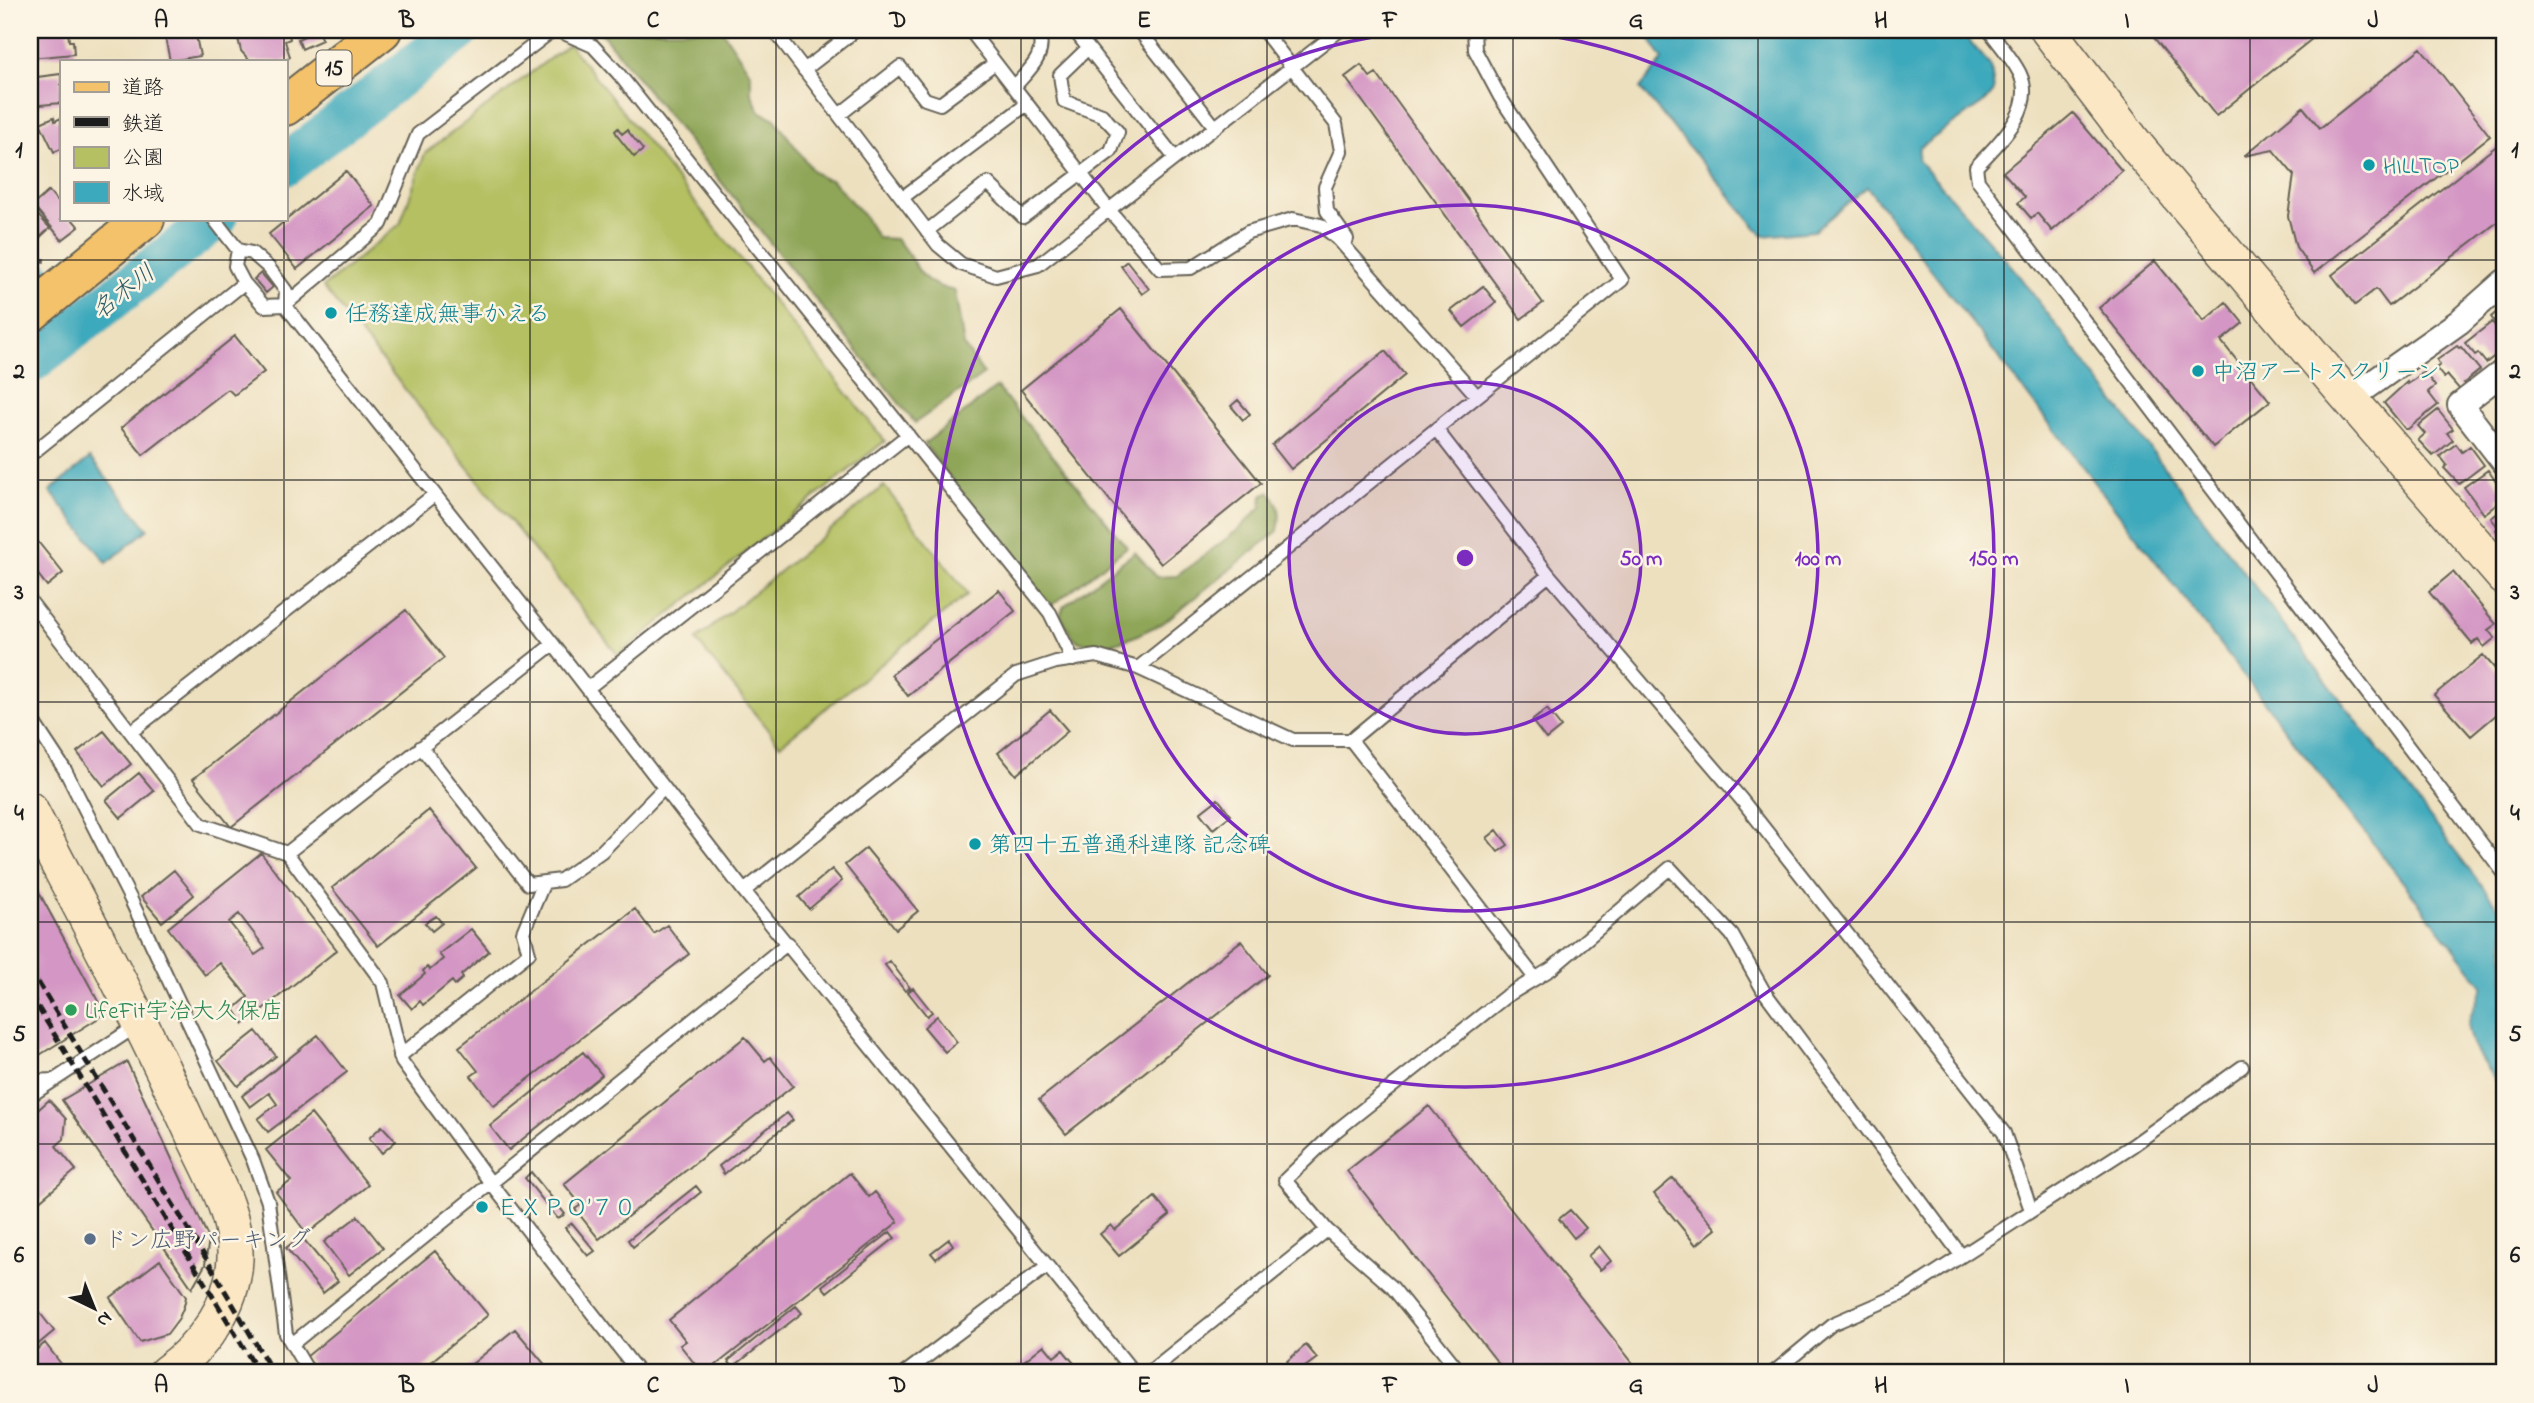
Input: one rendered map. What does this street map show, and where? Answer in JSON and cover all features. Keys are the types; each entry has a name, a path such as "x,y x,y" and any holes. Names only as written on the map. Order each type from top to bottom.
{"main road":[{"name":"15","path":"287,104 382,30"},
{"path":"30,313 144,220"}],"street":[{"path":"2048,30 2138,148 2504,577"},
{"path":"2364,389 2459,322 2504,282"},
{"path":"2504,371 2460,405 2504,462"},
{"path":"30,810 142,1023 232,1220 235,1242 233,1275 225,1301 212,1329 166,1373"}],"lane":[{"path":"238,250 235,266 244,283 264,306 285,305 381,224 418,134 555,30 593,46 618,73 1050,613 1073,660"},
{"path":"774,30 938,245 961,264 996,276 1038,265 1340,30"},
{"path":"970,30 1081,174 1160,269 1191,268 1248,232 1293,219 1321,225 1339,240 1478,396"},
{"path":"1014,87 1038,61 1041,38 1037,30"},
{"path":"1074,30 1175,158"},
{"path":"1139,30 1215,127"},
{"path":"1263,30 1336,124 1341,151 1325,187 1327,211 1413,324"},
{"path":"1139,668 1622,280 1500,97 1475,50 1474,30"},
{"path":"1989,30 2021,76 2024,95 2020,112 2011,130 1976,167 1978,181 2504,873"},
{"path":"804,70 846,33"},
{"path":"927,232 989,183 1023,218 1111,151 1118,132 1102,115 1064,101 1060,75 1088,48"},
{"path":"839,115 900,67 925,99 940,104 995,63"},
{"path":"902,198 1027,104"},
{"path":"215,220 238,250 253,253 269,268 286,291 285,305 588,688 744,891 1134,1373"},
{"path":"30,455 244,283"},
{"path":"1436,429 1549,575 1741,799 2004,1133 2031,1210"},
{"path":"588,688 908,435"},
{"path":"131,732 434,495"},
{"path":"744,891 1016,675 1056,662 1096,656 1139,668 1293,740 1351,740 1549,575"},
{"path":"30,601 201,824 287,853 383,983 402,1062 490,1182 639,1373"},
{"path":"287,853 553,644"},
{"path":"30,717 71,782 131,900 253,1160 268,1202 286,1334 309,1373"},
{"path":"1351,740 1535,978"},
{"path":"421,747 528,884 561,880 602,851 664,788"},
{"path":"1461,1373 1392,1287 1327,1230 1285,1180 1336,1131 1505,997 1551,969 1670,869 1732,935 1763,990 1961,1255"},
{"path":"400,1056 529,953 523,932 544,882"},
{"path":"292,1344 788,943"},
{"path":"30,1096 142,1023"},
{"path":"1773,1373 1832,1324 1904,1293 2132,1146 2242,1068"},
{"path":"30,1081 55,1080"},
{"path":"1148,1373 1327,1230"},
{"path":"905,1373 1047,1266"}],"green space":[{"path":"599,30 722,30 751,74 751,92 759,111 775,119 813,171 832,180 864,216 878,238 896,239 925,278 942,288 955,291 964,346 984,374 915,423"},
{"path":"569,44 885,441 618,655 323,287 400,224 425,153"},
{"path":"997,387 1127,547 1051,606 924,444"},
{"path":"884,486 968,594 780,745 696,640"},
{"path":"1270,492 1279,510 1278,531 1163,623 1109,645 1079,642 1072,636 1060,615 1064,606 1135,552 1157,577 1177,576 1239,529 1261,507 1262,496"}],"water":[{"path":"1644,30 1960,30 1991,66 1994,91 1986,101 1919,148 1918,160 2013,268 2504,915 2504,1090 2482,1061 2469,1035 2470,1018 2483,986 1867,187 1814,231 1763,236 1640,88 1663,60"},
{"path":"90,458 148,529 107,563 50,491"}],"building":[{"path":"41,30 68,30 69,41 73,41 74,54 30,58 30,33 42,32"},
{"path":"236,30 288,30 290,39 285,41 290,57 286,60 249,60 241,51"},
{"path":"317,30 322,40 302,49 298,39"},
{"path":"2148,30 2323,30 2216,116"},
{"path":"195,31 200,56 170,60 165,37"},
{"name":"HILLTOP","path":"2421,48 2490,136 2314,273 2296,247 2288,216 2294,175 2273,150 2244,156 2303,107 2320,128"},
{"path":"1361,65 1370,77 1376,73 1543,303 1521,319 1345,77"},
{"path":"60,74 60,103 30,106 30,78"},
{"path":"2073,113 2122,171 2052,231 2037,213 2031,218 2018,203 2025,197 2003,172"},
{"path":"54,117 55,121 60,118 60,149 54,152 40,123"},
{"path":"618,128 622,134 627,130 643,150 634,157 615,131"},
{"path":"2504,140 2504,217 2389,306 2376,289 2355,305 2332,275"},
{"path":"346,171 374,206 297,269 269,234"},
{"path":"49,191 60,205 60,220 73,220 79,227 62,240 33,205"},
{"path":"30,207 50,228 36,241 30,239"},
{"path":"1127,261 1149,289 1142,294 1121,266"},
{"name":"中沼アートスクリーン","path":"2155,261 2204,321 2226,302 2243,323 2221,341 2270,401 2213,447 2099,308"},
{"path":"261,273 273,287 266,293 254,279"},
{"path":"1483,286 1496,302 1464,327 1451,311"},
{"path":"2504,306 2504,334 2491,317"},
{"path":"1121,309 1261,483 1161,564 1021,390"},
{"path":"2492,322 2504,338 2504,348 2486,363 2465,343"},
{"path":"235,336 264,372 234,395 228,389 143,455 121,428"},
{"path":"2457,346 2461,347 2480,370 2464,383 2467,385 2460,390 2447,375 2444,378 2436,368 2440,365 2437,360"},
{"path":"1385,351 1405,375 1291,469 1272,445"},
{"path":"2424,372 2435,386 2428,392 2438,405 2405,429 2384,403 2407,382 2408,384"},
{"path":"1238,400 1250,414 1243,420 1231,406"},
{"path":"2438,410 2453,429 2447,433 2453,440 2433,456 2418,440 2425,434 2418,426"},
{"path":"2456,444 2462,452 2470,446 2484,465 2459,484 2444,468 2447,465 2440,456"},
{"path":"2488,470 2504,494 2497,499 2500,502 2484,514 2464,487"},
{"path":"2504,509 2504,540 2491,518"},
{"path":"31,533 63,573 47,586 30,564"},
{"path":"2453,572 2496,624 2488,630 2495,638 2484,647 2478,639 2472,644 2429,592"},
{"path":"999,590 1015,611 908,696 891,675"},
{"path":"406,610 444,658 231,827 193,779"},
{"path":"2483,655 2504,679 2504,708 2471,736 2434,695"},
{"path":"1547,709 1561,727 1546,739 1532,721"},
{"path":"1050,710 1068,731 1016,775 998,753"},
{"path":"104,731 131,764 104,786 77,752"},
{"path":"139,773 154,791 121,818 106,800"},
{"path":"1218,799 1231,815 1213,829 1200,813"},
{"path":"429,810 476,868 378,946 332,888"},
{"path":"1497,830 1508,845 1498,852 1487,838"},
{"path":"866,848 918,911 896,929 845,865"},
{"path":"261,853 337,950 244,1024 234,1009 248,997 220,963 205,975 168,928","holes":["239,914 265,948 255,955 229,922"]},
{"path":"832,869 842,881 809,909 799,897"},
{"path":"174,870 194,895 162,922 141,897"},
{"path":"30,876 105,1014 30,1061"},
{"path":"635,909 654,934 667,925 689,954 494,1106 471,1076 478,1071 459,1047"},
{"path":"436,916 442,923 432,931 425,923"},
{"path":"471,929 489,951 461,975 463,978 455,985 452,981 423,1005 420,1001 412,1009 400,995 425,974 423,971 427,967 430,970 443,959 439,954"},
{"path":"1241,941 1268,975 1066,1134 1039,1100"},
{"path":"890,961 910,988 905,991 885,965"},
{"path":"913,988 932,1012 927,1016 908,992"},
{"path":"937,1016 957,1042 945,1052 924,1027"},
{"path":"256,1031 276,1056 238,1086 218,1061"},
{"path":"318,1035 347,1072 268,1132 258,1119 277,1104 269,1093 250,1107 242,1096"},
{"path":"745,1037 765,1061 770,1057 793,1086 599,1239 575,1209 581,1205 564,1184"},
{"path":"583,1052 602,1075 509,1150 490,1126"},
{"path":"127,1062 209,1239 205,1265 192,1288 62,1100"},
{"path":"49,1100 66,1119 64,1139 56,1146 76,1170 36,1204 30,1196 30,1117"},
{"path":"1429,1106 1639,1371 1637,1373 1506,1373 1347,1171"},
{"path":"787,1113 793,1120 724,1174 719,1166"},
{"path":"311,1114 368,1185 307,1234 276,1192 291,1181 266,1150"},
{"path":"382,1126 396,1141 382,1153 369,1138"},
{"path":"531,1172 565,1214 558,1219 525,1178"},
{"path":"850,1173 869,1197 875,1192 898,1222 706,1373 702,1373 680,1345 686,1341 669,1320"},
{"path":"1673,1178 1716,1229 1696,1245 1654,1194"},
{"path":"696,1186 701,1192 633,1247 628,1240"},
{"path":"1155,1197 1170,1215 1119,1256 1100,1234 1111,1225 1115,1230"},
{"path":"1570,1210 1586,1228 1574,1238 1559,1219"},
{"path":"358,1216 383,1248 349,1275 324,1242"},
{"path":"572,1223 595,1251 588,1256 565,1228"},
{"path":"890,1232 895,1238 827,1292 822,1286"},
{"path":"301,1236 338,1281 323,1293 286,1248"},
{"path":"949,1239 953,1245 936,1259 931,1253"},
{"path":"1599,1246 1611,1261 1600,1270 1588,1256"},
{"path":"435,1251 488,1315 417,1373 320,1373 306,1357"},
{"path":"160,1260 186,1297 184,1306 167,1334 140,1342 110,1298"},
{"path":"796,1306 802,1313 733,1367 728,1361"},
{"path":"36,1308 54,1331 30,1351 30,1313"},
{"path":"515,1329 552,1373 461,1373"},
{"path":"45,1343 68,1373 30,1373 30,1355"},
{"path":"1044,1345 1054,1357 1063,1350 1082,1373 1009,1373"},
{"path":"1306,1345 1317,1358 1297,1373 1287,1361"}],"waterway":[{"name":"名木川","path":"287,163 460,30"},
{"name":"名木川","path":"30,363 215,220"}],"railway":[{"path":"30,969 273,1373"},
{"path":"30,994 259,1373"}],"place":[{"name":"HILLTOP","path":"2369,165"},
{"name":"任務達成無事かえる","path":"331,313"},
{"name":"中沼アートスクリーン","path":"2198,371"},
{"name":"第四十五普通科連隊 記念碑","path":"975,844"},
{"name":"LifeFit宇治大久保店","path":"71,1010"},
{"name":"ＥＸＰＯ’７０","path":"482,1207"},
{"name":"ドン広野パーキング","path":"90,1239"}]}
